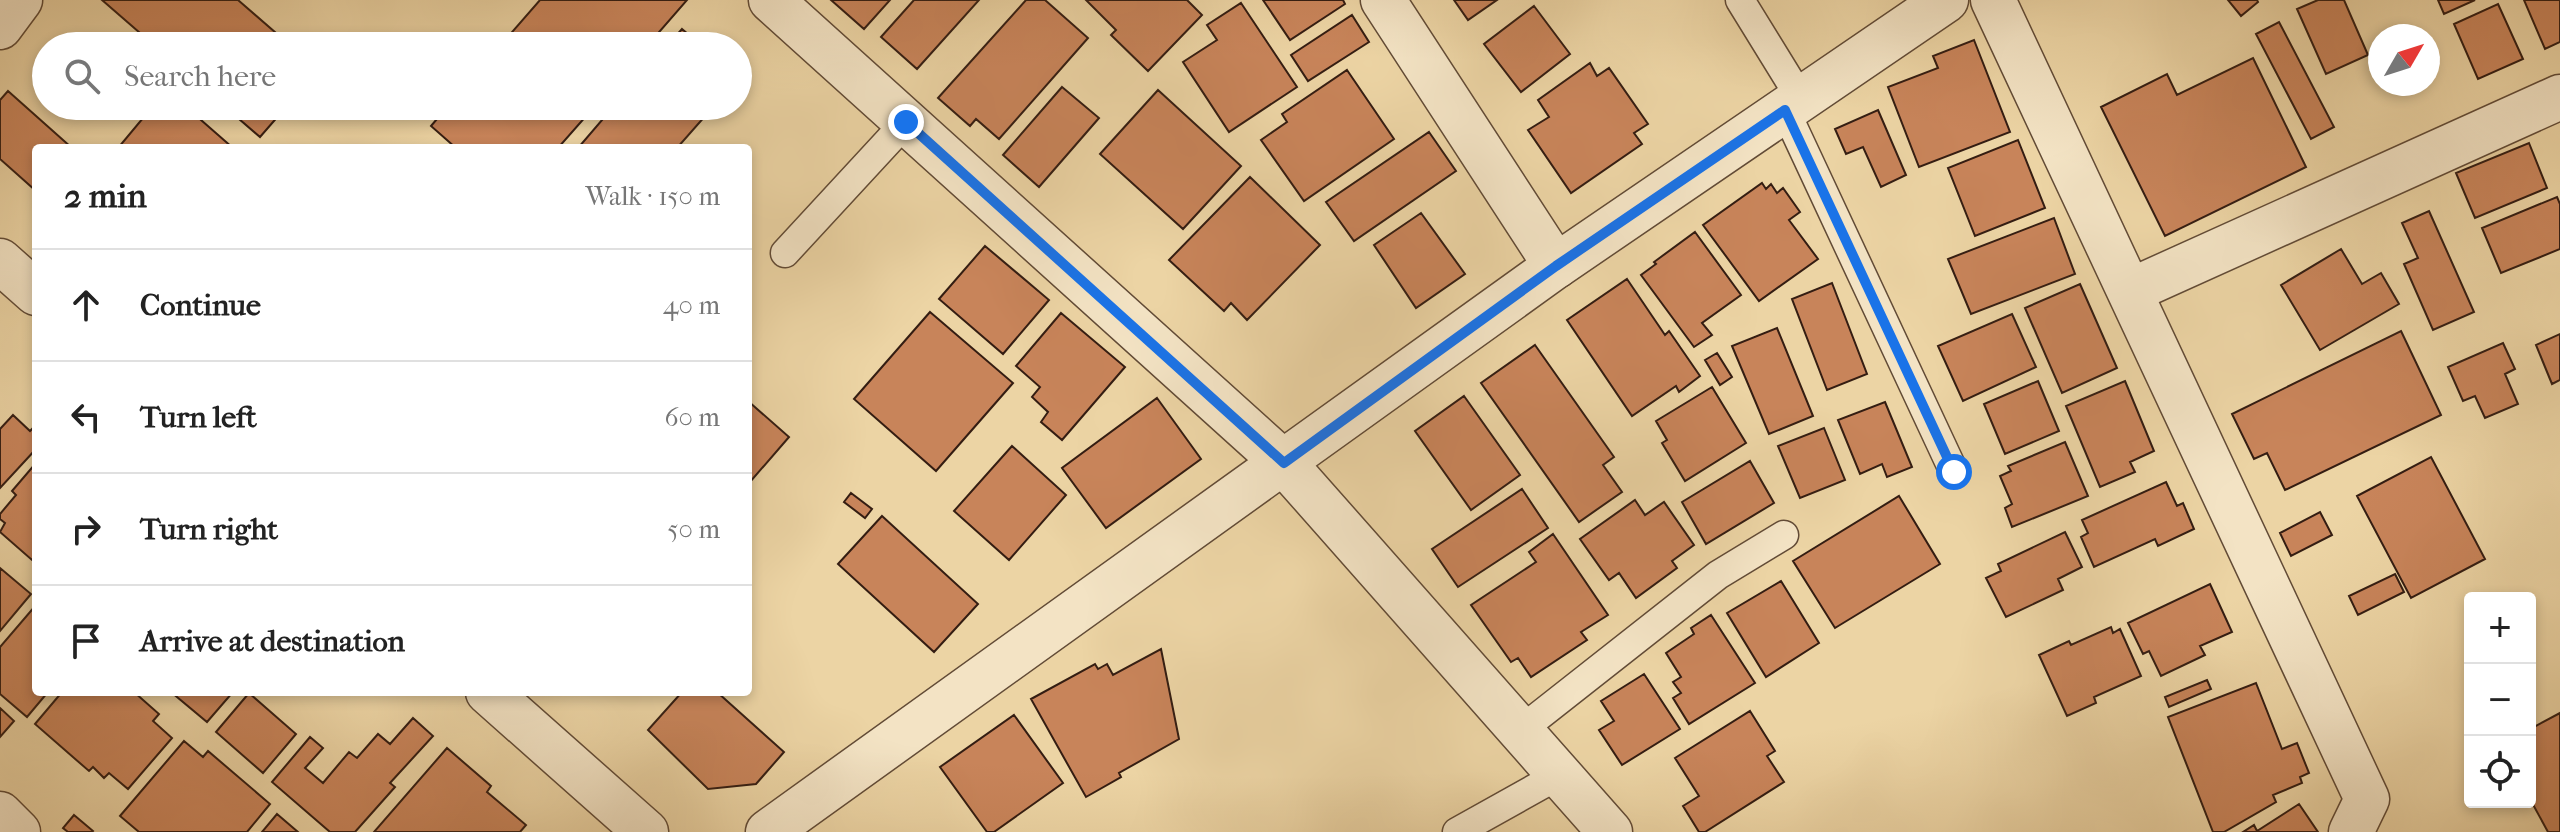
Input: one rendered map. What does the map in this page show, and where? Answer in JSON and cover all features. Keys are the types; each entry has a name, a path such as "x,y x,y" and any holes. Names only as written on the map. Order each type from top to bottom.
{"street":[{"path":"0,27 20,0"},
{"path":"771,0 1284,463 1610,832"},
{"path":"1383,0 1556,266"},
{"path":"768,832 1556,266 1946,0"},
{"path":"1993,0 2367,799 2351,832"},
{"path":"2130,291 2560,97"},
{"path":"0,261 32,289"},
{"path":"493,696 646,832"},
{"path":"0,814 18,832"}],"lane":[{"path":"1740,0 1793,104 1954,472"},
{"path":"785,253 906,122"},
{"path":"1521,730 1718,575 1784,535"},
{"path":"1457,832 1559,775"}],"building":[{"path":"102,0 238,0 275,32 139,32"},
{"path":"540,0 687,0 659,32 512,32"},
{"path":"831,0 890,0 864,29"},
{"path":"914,0 979,0 917,69 881,37"},
{"path":"1026,0 1045,0 1088,38 999,139 976,119 970,126 938,98"},
{"path":"1086,0 1187,0 1202,15 1148,71 1111,35 1116,30"},
{"path":"1263,0 1343,0 1345,4 1290,40"},
{"path":"1454,0 1497,0 1468,20"},
{"path":"2228,0 2257,0 2258,2 2241,16"},
{"path":"2318,0 2344,0 2368,55 2326,74 2297,9"},
{"path":"2438,0 2475,0 2444,14"},
{"path":"2524,0 2560,0 2560,42 2545,49"},
{"path":"1241,3 1297,87 1229,132 1183,62 1217,40 1207,25"},
{"path":"2498,4 2523,59 2478,79 2454,24"},
{"path":"1534,6 1570,54 1521,92 1484,44"},
{"path":"1352,15 1369,42 1308,81 1291,55"},
{"path":"2279,22 2334,127 2311,139 2256,34"},
{"path":"1974,40 2010,132 1919,167 1888,87 1938,68 1933,56"},
{"path":"2253,58 2306,167 2165,236 2101,107 2167,74 2177,95"},
{"path":"1590,63 1597,76 1609,68 1648,124 1634,133 1642,144 1571,193 1528,130 1549,117 1538,100"},
{"path":"1347,70 1394,139 1304,201 1261,140 1287,122 1282,114"},
{"path":"1062,87 1099,118 1039,187 1003,155"},
{"path":"1158,90 1241,166 1183,229 1100,154"},
{"path":"8,91 32,112 32,120 41,120 68,144 32,144 32,187 0,159 0,100"},
{"path":"1878,110 1906,175 1881,187 1863,147 1846,154 1835,129"},
{"path":"141,120 201,120 228,144 121,144"},
{"path":"240,120 275,120 260,137"},
{"path":"436,120 583,120 562,144 451,144 431,126"},
{"path":"602,120 702,120 681,144 581,144"},
{"path":"1429,132 1456,171 1354,241 1326,202"},
{"path":"2018,140 2045,208 1975,236 1948,168"},
{"path":"2529,143 2547,188 2475,218 2456,173"},
{"path":"1250,177 1320,245 1247,320 1231,303 1224,311 1169,260"},
{"path":"1762,183 1766,189 1771,184 1777,193 1783,188 1800,212 1789,220 1818,259 1759,301 1703,225"},
{"path":"2557,197 2560,204 2560,249 2501,273 2482,228"},
{"path":"2429,211 2474,312 2433,330 2404,264 2418,258 2402,223"},
{"path":"1421,213 1465,274 1416,308 1374,245"},
{"path":"2054,218 2075,274 1971,314 1948,259"},
{"path":"1695,232 1741,295 1702,323 1712,335 1694,347 1641,275"},
{"path":"985,246 1049,300 1003,354 939,299"},
{"path":"2341,249 2362,284 2381,273 2399,304 2320,350 2281,285"},
{"path":"1627,279 1665,335 1669,331 1700,376 1679,392 1676,386 1632,416 1567,320"},
{"path":"1832,283 1867,374 1827,390 1792,299"},
{"path":"2080,284 2117,368 2062,393 2025,308"},
{"path":"930,312 1013,383 936,471 854,399"},
{"path":"1061,313 1125,367 1062,440 1041,422 1048,412 1032,397 1040,387 1016,366"},
{"path":"2012,314 2036,367 1963,401 1938,346"},
{"path":"1777,328 1813,416 1769,434 1732,346"},
{"path":"2401,331 2441,415 2285,490 2267,453 2254,459 2232,414"},
{"path":"2560,334 2560,380 2552,384 2536,345"},
{"path":"2503,343 2515,369 2505,374 2518,404 2485,418 2475,396 2463,401 2448,367"},
{"path":"1535,345 1614,457 1603,465 1622,492 1579,522 1481,383"},
{"path":"1717,353 1732,377 1720,385 1705,360"},
{"path":"2038,381 2059,431 2005,454 1984,404"},
{"path":"2125,381 2154,451 2130,462 2135,472 2100,487 2066,406"},
{"path":"1712,387 1746,443 1685,481 1662,443 1667,440 1656,421"},
{"path":"1464,396 1520,475 1471,510 1415,431"},
{"path":"1157,398 1201,459 1106,528 1062,468"},
{"path":"1885,402 1912,467 1887,477 1882,464 1860,474 1838,420"},
{"path":"752,405 789,437 752,480"},
{"path":"13,415 30,431 32,429 32,453 0,488 0,429"},
{"path":"1824,428 1845,480 1800,498 1778,446"},
{"path":"2065,442 2088,496 2012,527 2005,508 2012,504 2000,476 2011,471 2008,466"},
{"path":"1012,446 1066,495 1009,560 954,511"},
{"path":"2431,457 2485,559 2411,598 2357,496"},
{"path":"1750,461 1774,503 1706,544 1682,502"},
{"path":"32,468 32,560 0,532 5,523 0,519 0,514 16,495 12,491"},
{"path":"2166,482 2177,506 2183,503 2194,529 2158,546 2155,539 2094,567 2081,537 2088,533 2082,520"},
{"path":"1522,489 1548,528 1458,587 1432,549"},
{"path":"851,493 872,509 865,518 844,502"},
{"path":"1899,496 1940,564 1835,628 1793,561"},
{"path":"1635,500 1645,515 1664,502 1694,545 1672,561 1677,568 1636,598 1619,573 1609,580 1580,539"},
{"path":"2320,512 2332,535 2291,556 2280,533"},
{"path":"882,516 978,604 934,652 838,564"},
{"path":"2065,532 2082,567 2058,579 2063,590 2006,617 1986,578 2001,571 1998,564"},
{"path":"1553,534 1608,615 1581,632 1587,640 1531,677 1518,658 1511,662 1471,605 1536,562 1529,552"},
{"path":"0,568 31,594 0,631"},
{"path":"2395,574 2404,592 2358,615 2349,596"},
{"path":"1781,581 1819,643 1766,677 1727,613"},
{"path":"2210,584 2232,632 2200,646 2205,655 2161,676 2149,651 2143,654 2128,623"},
{"path":"32,610 32,696 45,696 27,717 0,694 0,647"},
{"path":"1711,615 1755,683 1689,724 1673,698 1681,693 1673,682 1681,677 1666,653 1694,634 1691,628"},
{"path":"2111,627 2113,633 2120,629 2141,676 2094,697 2096,703 2067,716 2039,655"},
{"path":"1161,649 1179,739 1119,773 1121,777 1086,797 1031,699 1095,664 1098,669 1107,664 1113,675"},
{"path":"1644,674 1680,729 1622,765 1599,730 1614,721 1601,701"},
{"path":"2207,680 2211,689 2169,707 2165,697"},
{"path":"2256,683 2282,749 2297,743 2309,773 2300,777 2302,783 2273,795 2276,802 2224,832 2213,832 2168,717"},
{"path":"59,696 139,696 159,714 153,721 172,738 128,789 109,773 104,778 93,767 89,771 35,724"},
{"path":"176,696 230,696 207,722"},
{"path":"246,696 252,696 296,734 263,773 216,732"},
{"path":"678,696 721,696 784,752 756,784 708,789 648,730"},
{"path":"0,708 14,721 0,737"},
{"path":"1750,711 1775,751 1767,756 1784,782 1705,832 1699,832 1683,806 1699,796 1675,758"},
{"path":"2560,713 2560,832 2548,832 2535,808 2536,726"},
{"path":"1014,715 1063,783 994,832 987,832 940,767"},
{"path":"413,718 433,736 390,783 395,787 355,832 330,832 272,782 310,737 323,748 305,768 323,783 349,752 357,758 378,734 390,744"},
{"path":"184,741 203,757 208,751 270,804 247,832 139,832 120,816"},
{"path":"447,748 491,786 487,792 526,825 520,832 374,832"},
{"path":"2299,804 2318,832 2243,832 2254,825 2257,831"},
{"path":"277,814 298,832 262,832"},
{"path":"74,815 93,831 68,832 63,828"}],"route":[{"path":"906,122 1284,463 1556,266 1785,110 1954,472"}]}
